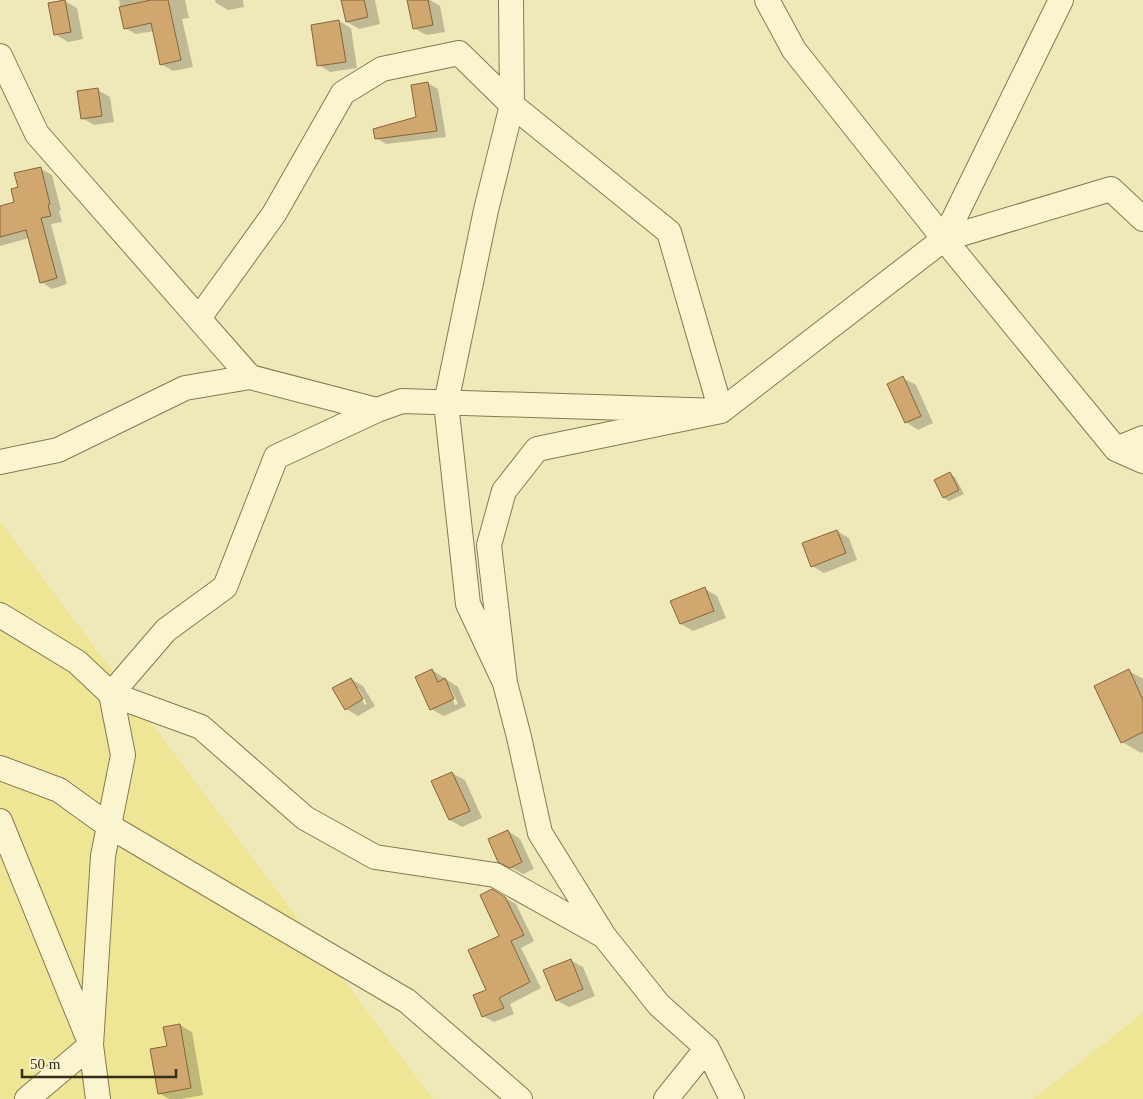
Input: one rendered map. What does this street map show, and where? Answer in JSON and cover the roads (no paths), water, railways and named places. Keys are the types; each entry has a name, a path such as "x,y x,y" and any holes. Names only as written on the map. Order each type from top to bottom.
{"street":[{"path":"505,683 468,604 446,403 486,210 512,105 511,0"},
{"path":"767,0 794,50 944,239 1116,450 1143,461"},
{"path":"944,239 1061,0"},
{"path":"199,318 274,214 343,93 382,69 459,53 512,105 669,232 721,411"},
{"path":"0,56 37,134 250,377"},
{"path":"732,1099 707,1048 659,1005 604,936 540,833 505,683 489,545 504,491 537,449 721,411 944,239 1111,189 1143,219"},
{"path":"0,462 58,450 185,388 250,377 377,410"},
{"path":"111,694 166,630 226,587 276,457 377,410 402,401 721,411"},
{"path":"1116,450 1143,438"},
{"path":"0,615 78,662 111,694 202,727 305,818 376,857 496,875 604,936"},
{"path":"98,1099 90,1045 103,856 123,755 111,694"},
{"path":"0,768 59,790 109,826 406,1001 520,1099"},
{"path":"0,821 90,1045"},
{"path":"27,1099 90,1045"},
{"path":"666,1099 707,1048"}]}
